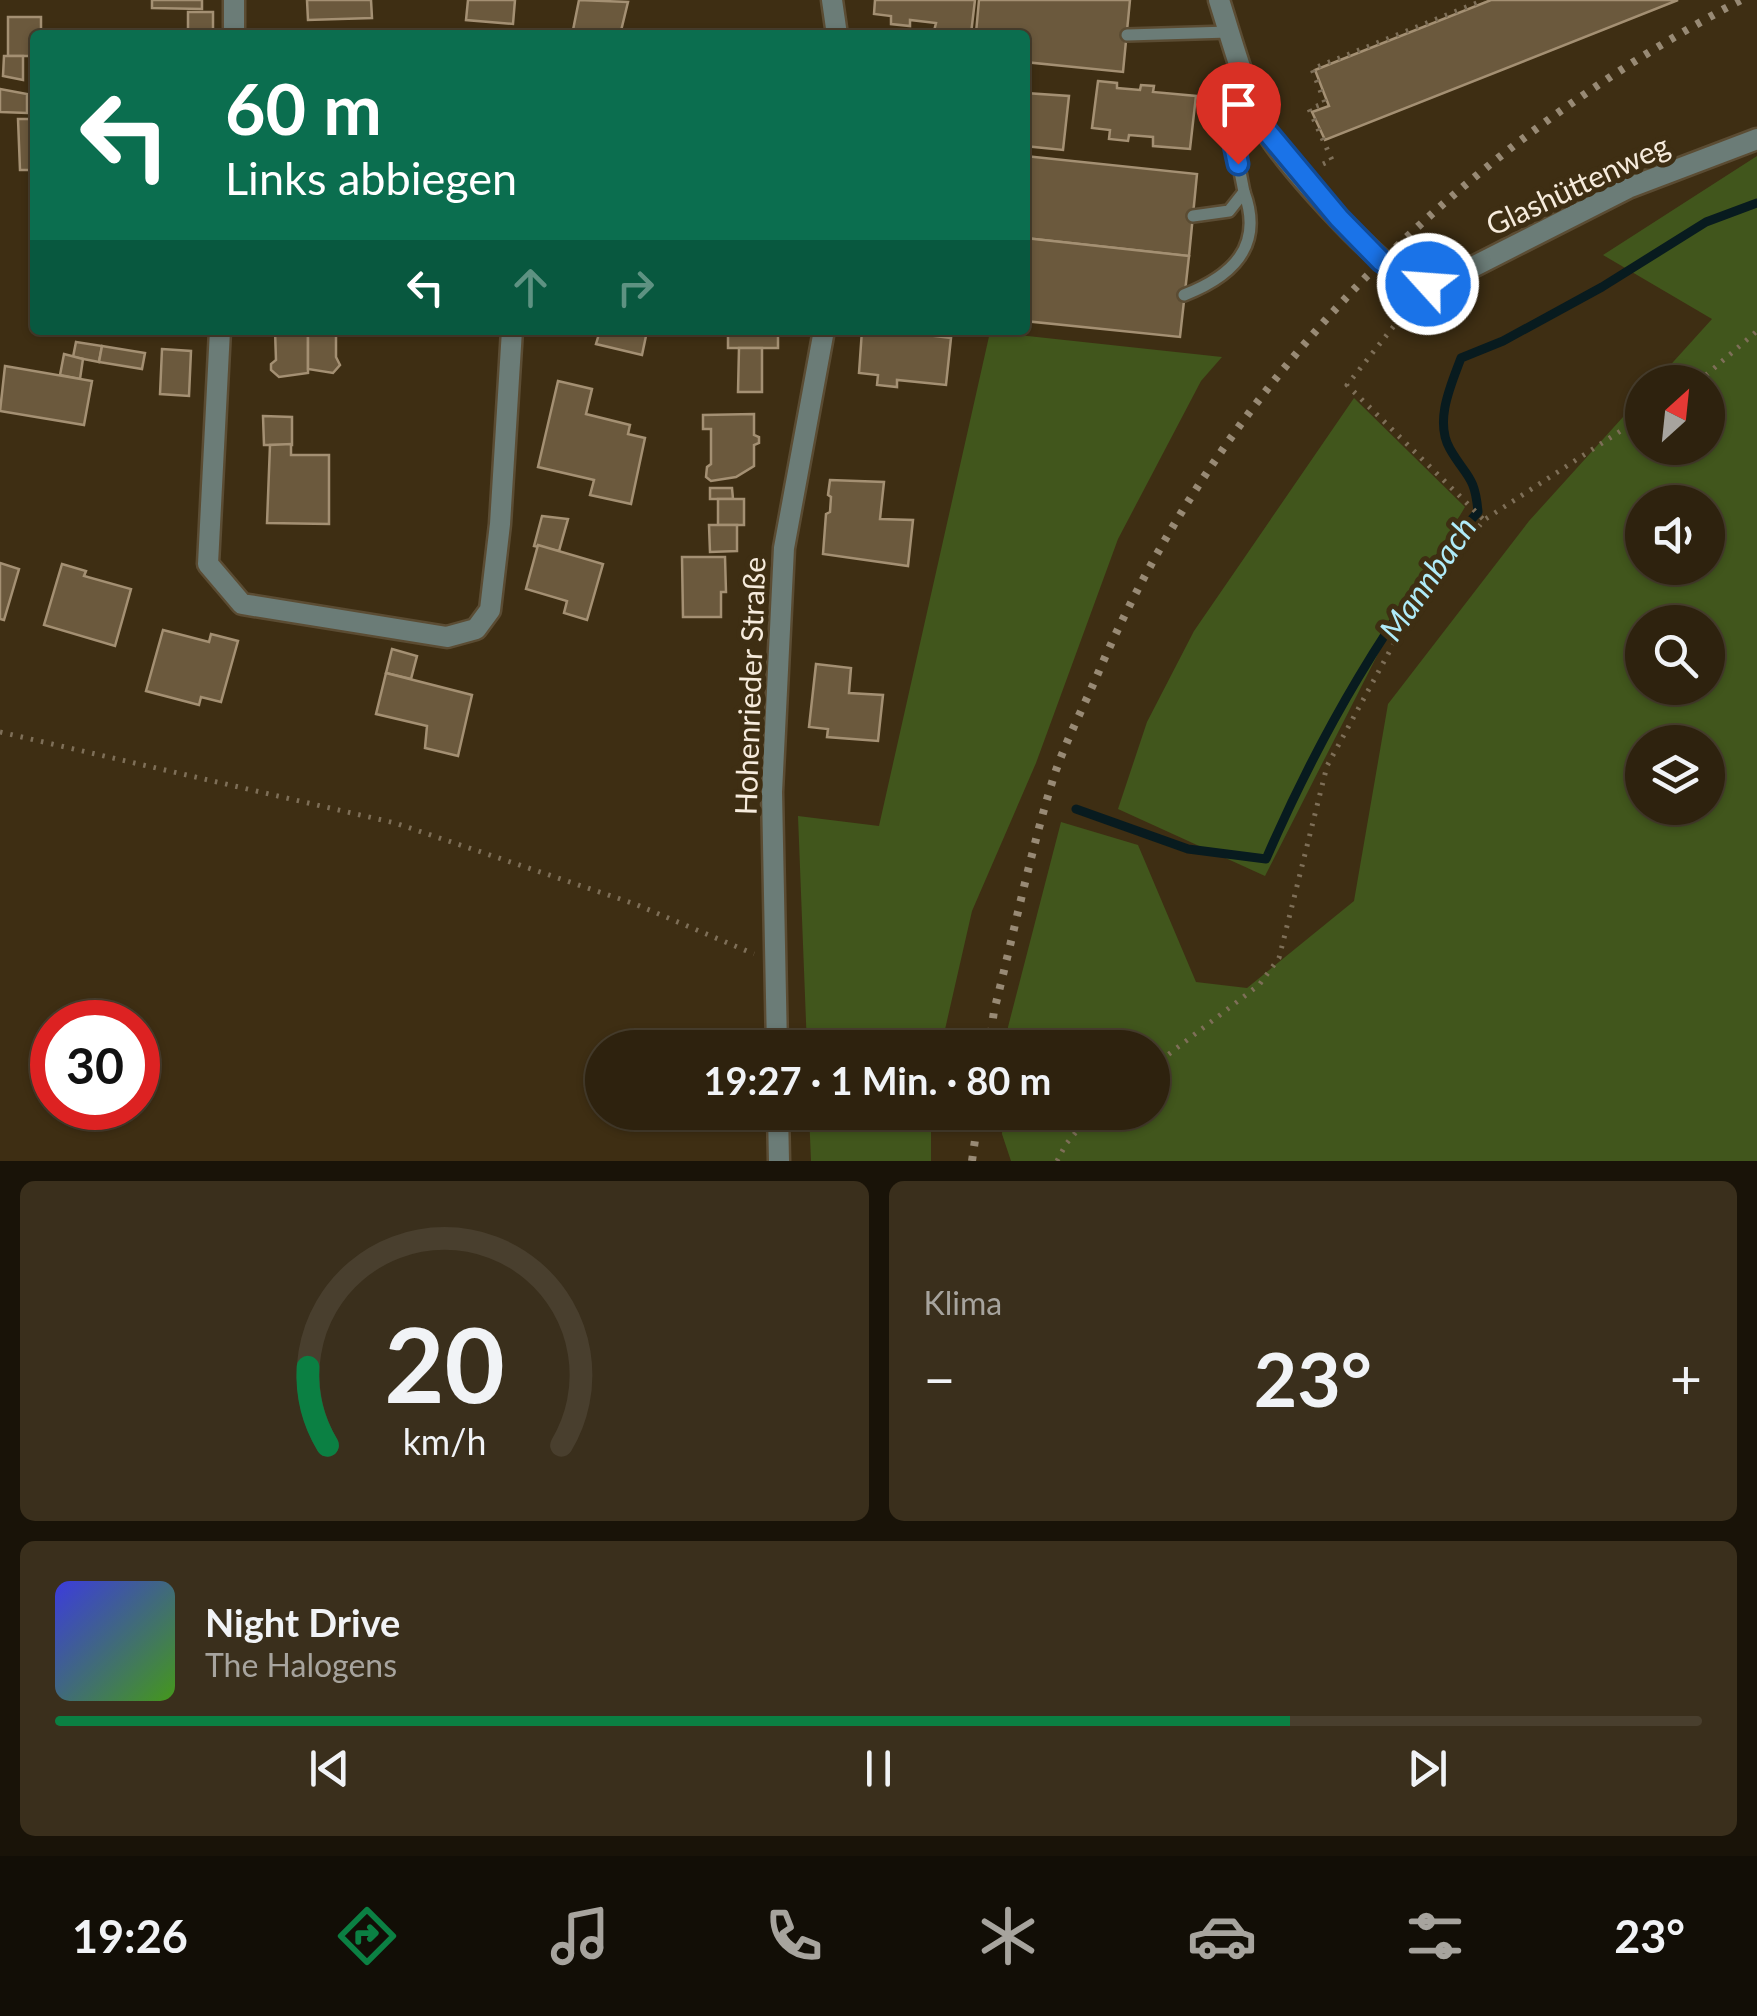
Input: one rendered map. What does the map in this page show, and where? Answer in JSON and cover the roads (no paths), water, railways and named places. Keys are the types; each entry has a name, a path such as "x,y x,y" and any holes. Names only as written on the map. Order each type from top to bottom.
{"street":[{"path":"234,0 234,30"},
{"path":"832,0 836,30"},
{"path":"1219,0 1251,94"},
{"name":"Glashüttenweg","path":"1251,94 1264,128 1381,261 1405,277 1428,284 1450,278 1628,188 1757,139"},
{"path":"220,335 208,564 242,604 447,637 476,629 490,610 500,524 512,335"},
{"name":"Hohenrieder Straße","path":"777,1030 772,792 784,548 823,335"},
{"path":"778,1130 779,1161"}],"lane":[{"path":"1127,35 1229,32"},
{"path":"1184,295 1211,285 1233,266 1253,230 1232,136 1251,94"},
{"path":"1193,216 1229,211 1244,192"}],"waterway":[{"name":"Mannbach","path":"1076,809 1188,849 1266,859 1358,677 1415,591 1478,512 1472,483 1445,438 1446,403 1461,358 1503,341 1602,287 1706,222 1757,203"}],"railway":[{"path":"991,1030 1022,893 1058,764 1148,570 1210,468 1281,372 1360,284 1446,202 1539,127 1637,60 1741,0"},
{"path":"972,1161 976,1130"}]}
